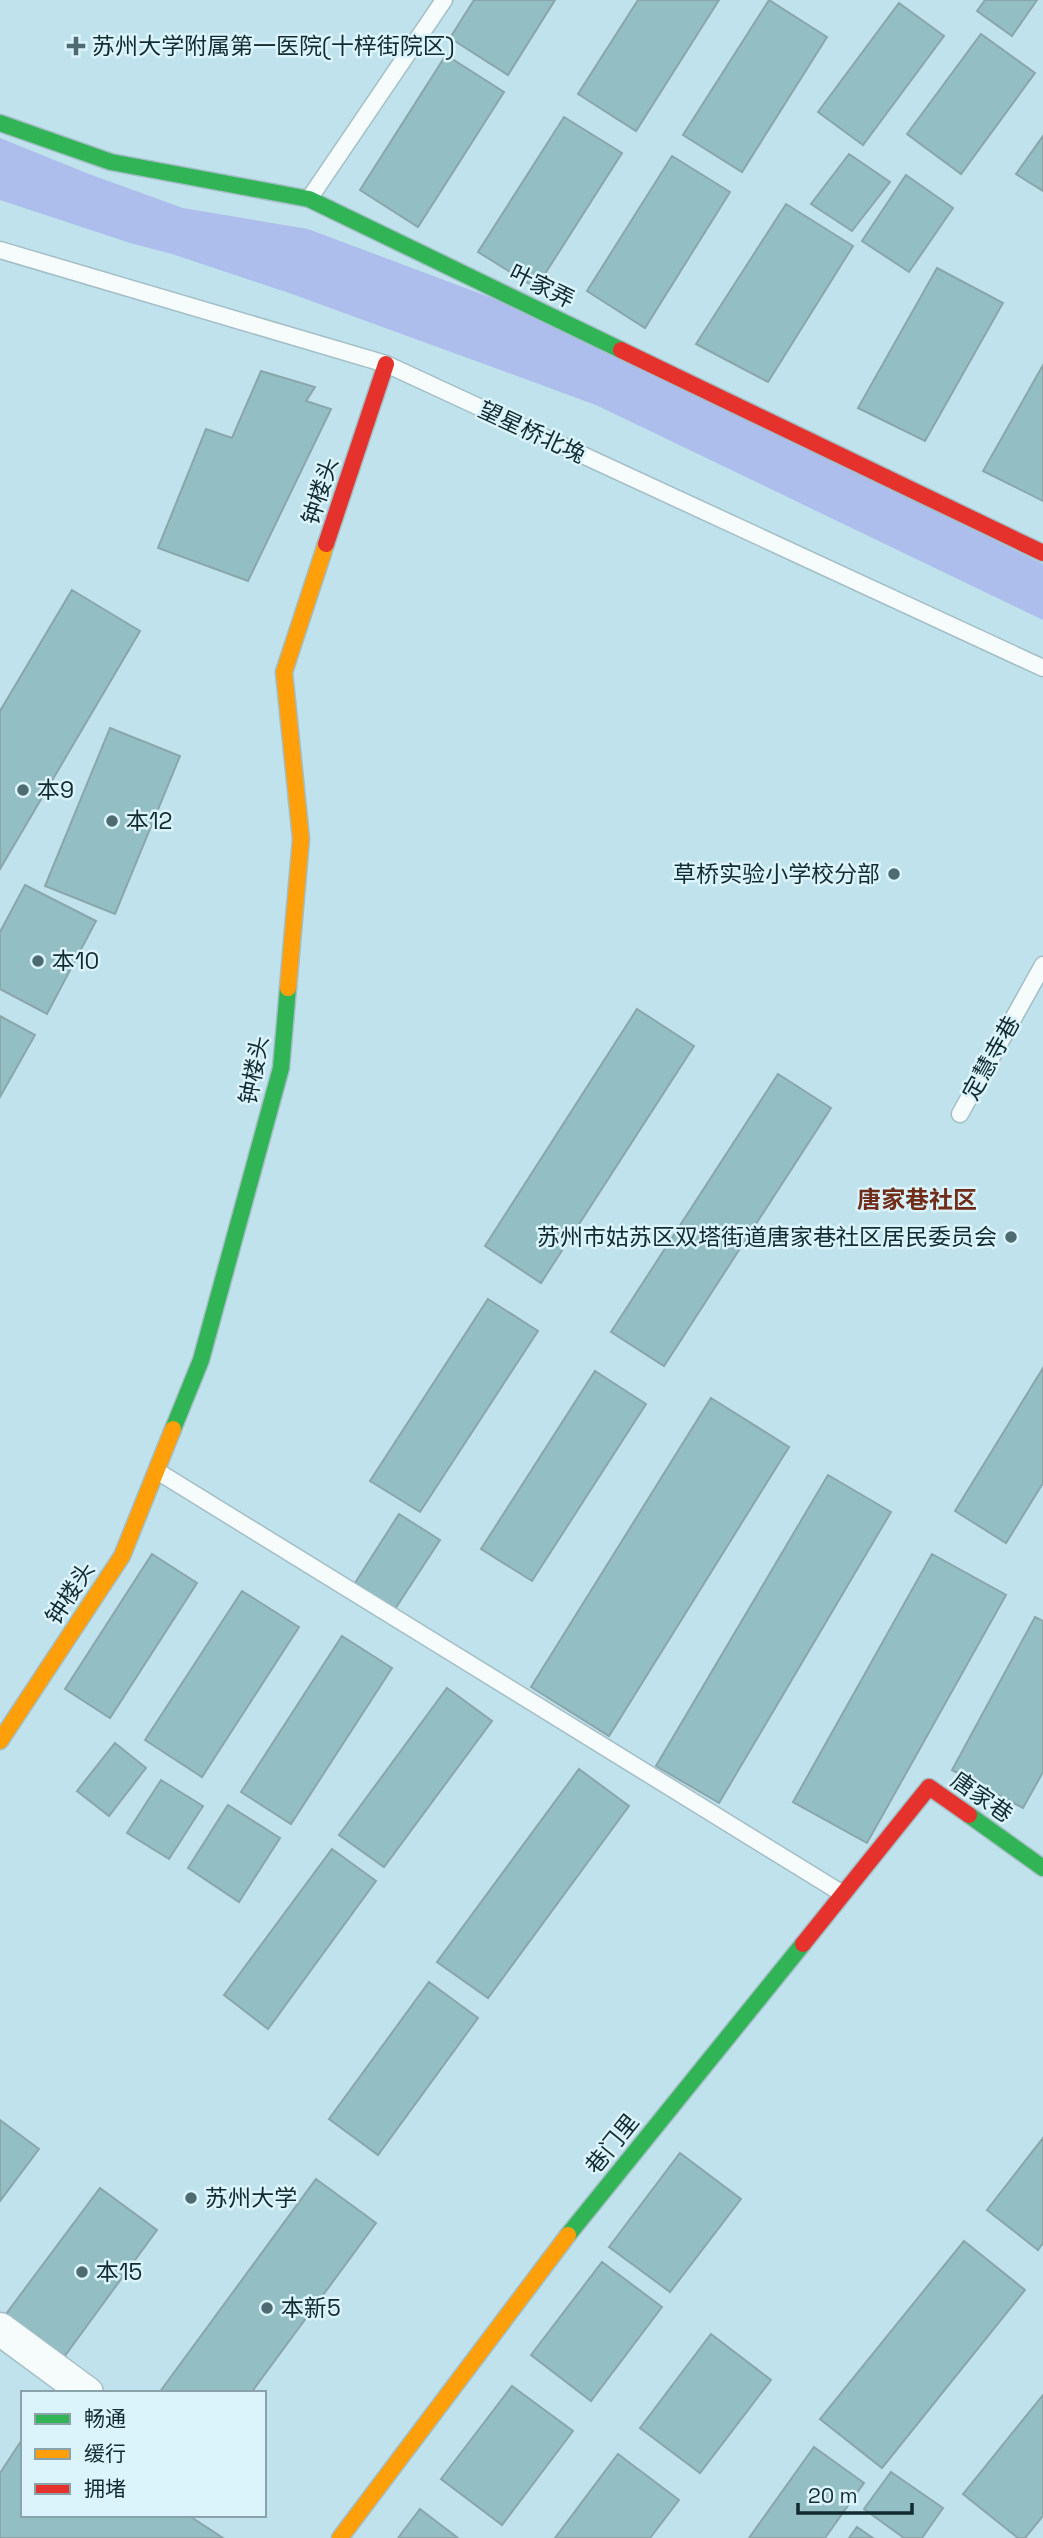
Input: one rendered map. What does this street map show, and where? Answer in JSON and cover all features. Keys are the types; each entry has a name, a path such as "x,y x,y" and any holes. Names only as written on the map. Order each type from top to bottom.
{"street":[{"name":"叶家弄","path":"0,123 111,162 309,199 1043,554"},
{"name":"钟楼头","path":"0,1741 122,1556 201,1360 281,1068 301,839 284,672 386,364"},
{"name":"巷门里","path":"340,2538 542,2267 929,1787"},
{"name":"唐家巷","path":"929,1787 1043,1868"},
{"path":"0,2329 84,2391"}],"lane":[{"path":"309,199 444,0"},
{"name":"望星桥北堍","path":"0,250 386,364 1043,668"},
{"name":"定慧寺巷","path":"960,1114 1043,965"},
{"path":"156,1471 843,1894"}],"water":[{"path":"0,138 183,208 308,229 535,314 1043,564 1043,620 596,405 292,294 0,200"}],"building":[{"path":"474,0 555,0 508,75 450,38"},
{"path":"638,0 719,0 636,131 578,94"},
{"path":"769,0 827,37 742,172 683,135"},
{"path":"985,0 1037,0 1012,36 977,11"},
{"path":"899,3 944,36 863,145 818,112"},
{"path":"981,34 1035,73 961,174 907,134"},
{"path":"446,55 504,92 418,227 360,190"},
{"path":"564,117 622,153 536,288 478,252"},
{"path":"1043,136 1043,191 1016,174"},
{"path":"849,154 890,182 852,231 811,204"},
{"path":"672,156 730,192 645,328 587,291"},
{"path":"906,175 953,208 909,272 862,241"},
{"path":"786,204 853,246 768,382 696,344"},
{"path":"937,268 1003,303 925,441 858,408"},
{"path":"1043,365 1043,501 983,471"},
{"path":"261,371 315,387 306,401 331,409 248,581 158,548 206,429 232,438"},
{"name":"本9","path":"72,590 140,631 0,869 0,711"},
{"name":"本12","path":"110,728 180,756 115,914 45,886"},
{"name":"本10","path":"25,885 96,921 47,1014 0,989 0,932"},
{"path":"637,1009 694,1046 541,1283 485,1246"},
{"path":"0,1016 35,1035 0,1097"},
{"path":"778,1074 831,1108 664,1366 611,1332"},
{"path":"488,1299 538,1331 420,1512 370,1481"},
{"path":"1043,1368 1043,1483 1006,1543 955,1511"},
{"path":"595,1371 646,1404 532,1581 481,1549"},
{"path":"711,1398 789,1447 609,1736 531,1687"},
{"path":"828,1475 891,1512 719,1803 656,1766"},
{"path":"399,1514 440,1540 395,1609 355,1583"},
{"path":"152,1554 197,1583 110,1718 65,1689"},
{"path":"932,1554 1006,1595 867,1843 793,1802"},
{"path":"242,1591 299,1627 202,1777 145,1740"},
{"path":"1035,1617 1043,1621 1043,1772 1023,1808 952,1770"},
{"path":"342,1636 392,1668 291,1824 241,1792"},
{"path":"447,1688 492,1721 384,1867 339,1835"},
{"path":"115,1743 146,1768 109,1816 77,1791"},
{"path":"579,1769 629,1806 488,1998 437,1962"},
{"path":"161,1780 203,1806 169,1859 127,1833"},
{"path":"228,1805 280,1838 239,1902 188,1868"},
{"path":"332,1849 376,1881 268,2029 224,1995"},
{"path":"429,1982 478,2018 378,2155 329,2119"},
{"path":"0,2120 39,2149 0,2201"},
{"path":"1043,2138 1043,2243 1038,2250 987,2210"},
{"path":"680,2153 741,2199 670,2292 609,2247"},
{"name":"本新5","path":"316,2179 376,2223 252,2391 160,2391"},
{"name":"本15","path":"100,2188 157,2230 64,2357 6,2314"},
{"path":"964,2241 1025,2290 882,2468 820,2419"},
{"path":"602,2262 662,2307 591,2401 531,2355"},
{"path":"711,2334 771,2380 700,2473 640,2428"},
{"path":"512,2386 573,2431 502,2525 441,2479"},
{"path":"1043,2395 1043,2516 1025,2538 1018,2538 963,2494"},
{"path":"21,2441 21,2517 191,2517 223,2538 0,2538 0,2473"},
{"path":"814,2447 864,2483 825,2538 749,2538"},
{"path":"618,2454 679,2500 650,2538 555,2538"},
{"path":"891,2472 943,2508 922,2538 904,2538 864,2509"},
{"path":"420,2509 458,2538 398,2538"},
{"path":"857,2527 873,2538 849,2538"}],"traffic: fast":[{"path":"0,123 111,162 309,199 621,350"},
{"path":"173,1429 201,1360 281,1068 288,988"},
{"path":"969,1815 1043,1868"},
{"path":"568,2235 803,1944"}],"traffic: slow":[{"path":"288,988 301,839 284,672 326,544"},
{"path":"0,1741 122,1556 173,1429"},
{"path":"340,2538 568,2235"}],"traffic: jam":[{"path":"621,350 1043,553"},
{"path":"326,544 386,364"},
{"path":"803,1944 929,1787 969,1815"}],"place":[{"name":"苏州大学附属第一医院(十梓街院区)","path":"76,46"},
{"name":"本9","path":"23,790"},
{"name":"本12","path":"112,821"},
{"name":"草桥实验小学校分部","path":"894,874"},
{"name":"本10","path":"38,961"},
{"name":"苏州市姑苏区双塔街道唐家巷社区居民委员会","path":"1011,1237"},
{"name":"苏州大学","path":"191,2198"},
{"name":"本15","path":"82,2272"},
{"name":"本新5","path":"267,2308"}],"district":[{"name":"唐家巷社区","path":"917,1199"}]}
